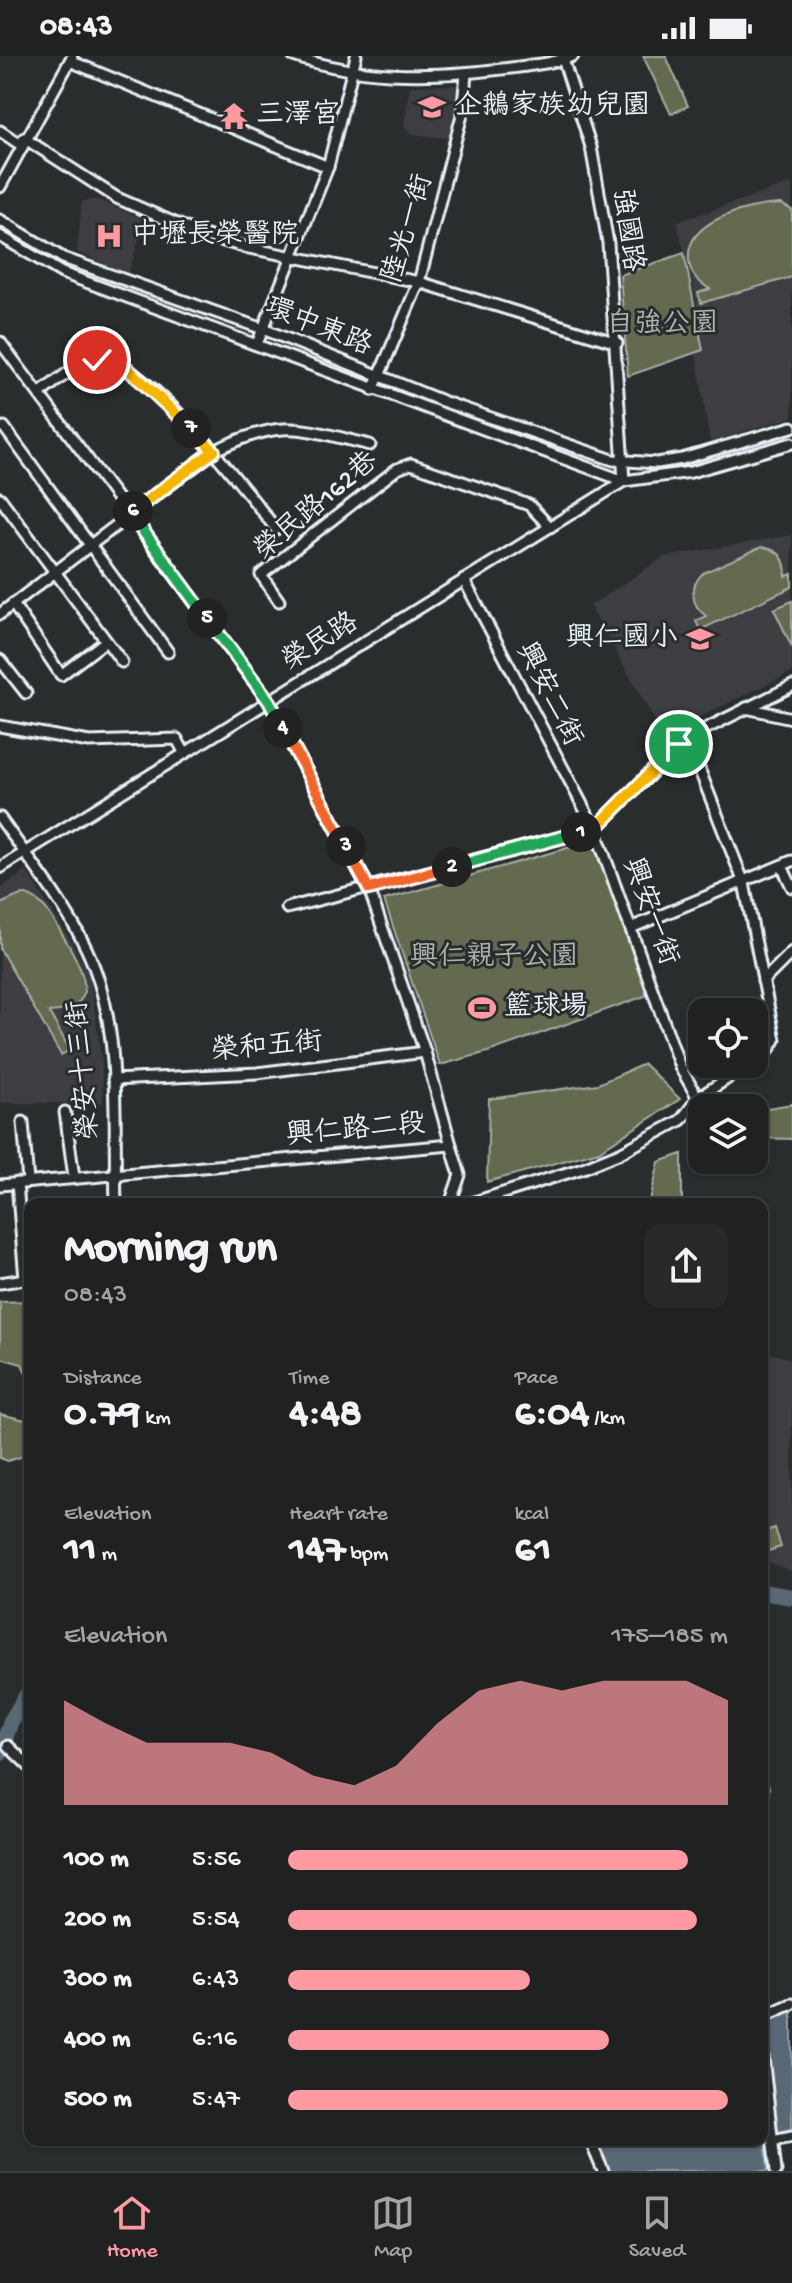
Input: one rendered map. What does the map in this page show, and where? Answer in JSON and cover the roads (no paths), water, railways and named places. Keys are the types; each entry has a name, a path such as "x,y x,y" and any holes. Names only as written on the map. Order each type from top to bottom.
{"street":[{"path":"293,56 354,70 417,76 466,74 566,57"},
{"path":"257,344 328,167 356,56"},
{"name":"強國路","path":"566,57 591,147 608,243 625,462"},
{"path":"0,187 22,142 71,58 328,167"},
{"name":"陸光一街","path":"373,390 419,282 460,127 466,74"},
{"path":"0,131 165,222 244,247 419,282 617,343"},
{"name":"環中東路","path":"0,220 63,258 263,329 379,376 625,462"},
{"name":"環中東路","path":"0,236 62,273 624,481"},
{"name":"興仁路二段","path":"0,342 269,701 369,889 425,1052 451,1145 0,1185"},
{"path":"40,393 79,366 97,360 119,363 156,393 214,451 276,529"},
{"path":"4,427 168,652"},
{"path":"0,614 214,451 253,432 288,427 370,445"},
{"path":"624,481 625,462 682,459 792,427"},
{"name":"榮民路","path":"0,868 624,481 691,472 792,443"},
{"name":"榮民路162巷","path":"279,601 261,575 397,469 411,464 529,505 550,527"},
{"path":"0,498 122,662"},
{"name":"興安二街","path":"464,580 595,829"},
{"path":"13,604 61,675 106,641"},
{"path":"0,660 26,693"},
{"path":"287,908 595,829 687,738 792,686"},
{"path":"746,708 792,718"},
{"path":"0,726 89,742 177,739 184,752"},
{"path":"687,738 744,883 766,998"},
{"name":"榮安十三街","path":"0,818 84,942 107,1009 113,1080 116,1198"},
{"name":"興安一街","path":"595,829 633,927 680,1067 696,1094"},
{"path":"633,927 787,864 792,887"},
{"path":"763,981 792,952"},
{"path":"768,1006 775,1040 768,1050"},
{"name":"榮和五街","path":"113,1080 257,1073 425,1052"},
{"path":"704,1094 728,1078"},
{"path":"487,1198 620,1153 681,1120 688,1111"},
{"path":"65,1112 74,1177"},
{"path":"23,1122 28,1182"},
{"path":"451,1145 460,1175 452,1198"},
{"path":"17,1183 24,1224"},
{"path":"0,1283 24,1279"},
{"path":"8,1746 24,1761"},
{"path":"768,2014 792,2004"},
{"path":"768,2098 776,2171"},
{"path":"773,2140 792,2136"},
{"path":"593,2146 603,2171"}],"water":[{"path":"792,2006 792,2129 768,2134 768,2020"},
{"path":"593,2146 766,2146 768,2171 607,2171"}],"waterway":[{"path":"768,1593 792,1597"},
{"path":"0,1754 11,1721 24,1700"}],"place":[{"name":"企鵝家族幼兒園","path":"432,107"},
{"name":"三澤宮","path":"234,116"},
{"name":"中壢長榮醫院","path":"109,236"},
{"name":"興仁國小","path":"700,639"},
{"name":"籃球場","path":"482,1008"}],"park label":[{"name":"自強公園","path":"662,325"},
{"name":"興仁親子公園","path":"494,958"}]}
